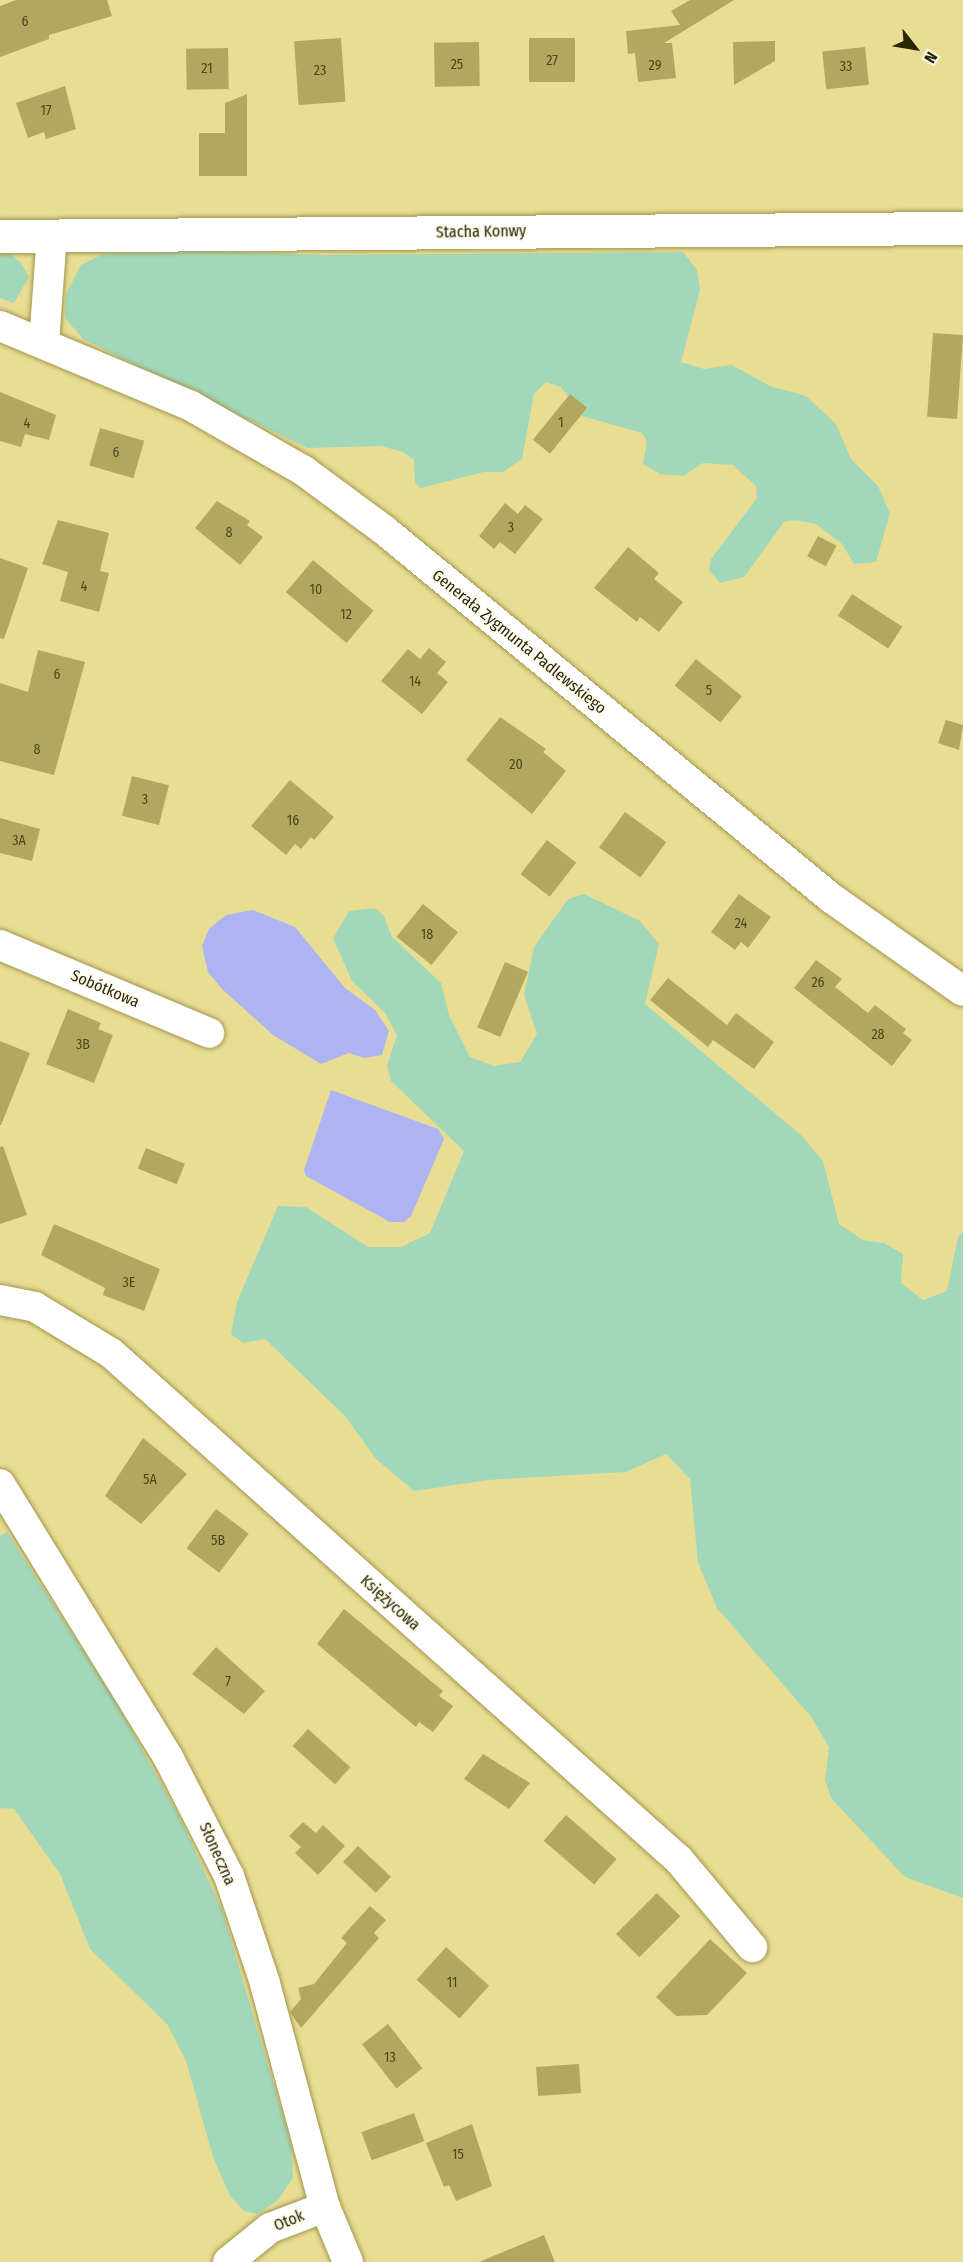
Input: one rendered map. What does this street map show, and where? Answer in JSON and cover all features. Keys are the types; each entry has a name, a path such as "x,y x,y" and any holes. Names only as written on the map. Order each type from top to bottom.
{"main road":[{"name":"Stacha Konwy","path":"0,236 963,228"}],"street":[{"path":"44,343 52,235"},
{"name":"Generała Zygmunta Padlewskiego","path":"0,326 191,406 304,471 384,530 831,898 963,991"},
{"name":"Sobótkowa","path":"0,945 209,1033"},
{"name":"Księżycowa","path":"0,1300 35,1307 111,1353 679,1860 752,1947"},
{"name":"Słoneczna","path":"0,1484 168,1757 229,1876 264,1980 325,2207 348,2262"},
{"name":"Otok","path":"228,2262 270,2228 325,2207"}],"green space":[{"path":"190,251 324,255 683,252 697,270 700,290 681,362 704,369 732,365 770,386 806,396 836,424 851,459 878,486 890,513 876,562 854,564 842,544 816,524 795,520 784,522 744,577 720,583 709,570 711,559 757,498 756,486 733,465 703,463 683,476 660,474 643,464 647,442 642,433 582,416 561,387 546,382 534,394 522,459 503,472 484,472 421,488 415,483 414,460 403,452 381,446 307,448 83,339 65,318 66,294 81,265 103,254"},
{"path":"0,254 10,254 21,263 29,277 14,303 0,298"},
{"path":"584,894 640,921 659,944 645,1004 801,1135 823,1161 839,1224 863,1240 884,1243 903,1254 901,1283 923,1300 947,1291 958,1237 963,1232 963,1898 905,1877 831,1798 825,1780 829,1747 812,1718 717,1608 698,1563 690,1479 666,1454 626,1472 488,1480 414,1491 376,1459 345,1416 265,1339 243,1343 231,1334 237,1302 278,1206 306,1207 368,1247 401,1247 430,1233 464,1151 391,1081 387,1065 397,1035 385,1013 352,981 333,938 349,911 375,908 384,916 392,937 441,983 449,1015 470,1057 494,1066 520,1062 537,1034 524,995 534,947 568,899"},
{"path":"7,1532 117,1704 180,1818 222,1910 291,2143 293,2178 278,2200 258,2214 244,2211 230,2196 213,2157 186,2061 167,2024 90,1949 60,1874 14,1809 0,1808 0,1536"}],"water":[{"path":"253,910 295,927 345,988 375,1010 389,1031 382,1055 364,1058 349,1053 321,1064 273,1035 222,989 208,972 202,946 209,929 226,915"},
{"path":"331,1090 438,1129 444,1139 411,1216 404,1222 390,1222 306,1176 304,1170"}],"building":[{"path":"16,0 107,0 112,16 49,35 49,39 0,57 0,6"},
{"path":"690,0 734,0 664,43 672,43 676,78 638,82 635,53 628,54 626,31 680,25 671,11"},
{"path":"341,38 345,102 299,105 294,41"},
{"path":"529,38 575,38 575,82 529,82"},
{"path":"775,41 775,61 734,85 733,42"},
{"path":"479,42 480,86 435,87 434,43"},
{"path":"865,47 869,85 826,89 822,51"},
{"path":"228,48 229,89 187,90 186,49"},
{"path":"65,86 76,129 46,139 44,132 28,138 16,103"},
{"path":"247,94 247,176 199,176 199,133 225,133 225,103"},
{"path":"933,333 963,335 957,419 927,417"},
{"path":"0,392 56,415 49,440 25,434 21,447 0,441"},
{"path":"570,394 587,408 550,454 533,440"},
{"path":"100,428 144,441 133,478 89,465"},
{"path":"217,501 250,521 247,525 263,537 240,565 195,528"},
{"path":"505,503 518,514 525,505 543,519 515,554 500,542 494,549 479,536"},
{"path":"58,520 109,533 100,571 109,573 99,612 60,601 68,572 42,564"},
{"path":"818,536 837,546 826,566 807,556"},
{"path":"628,547 659,573 654,579 683,602 659,632 640,617 637,622 594,588"},
{"path":"0,558 28,568 4,639 0,638"},
{"path":"313,560 374,611 347,643 286,592"},
{"path":"852,594 902,627 888,648 838,616"},
{"path":"429,648 446,662 437,673 448,682 422,714 381,681 408,649 420,659"},
{"path":"38,650 85,662 54,775 0,761 0,683 28,692"},
{"path":"696,659 742,696 720,723 675,685"},
{"path":"500,717 546,749 543,752 566,771 532,814 466,760"},
{"path":"946,720 963,725 959,750 938,743"},
{"path":"132,776 169,785 159,825 122,816"},
{"path":"290,780 334,817 314,840 311,837 301,849 295,844 286,855 251,826"},
{"path":"625,812 666,842 640,878 599,848"},
{"path":"0,818 40,829 32,861 0,853"},
{"path":"547,840 576,863 550,897 521,874"},
{"path":"739,894 771,917 748,948 741,942 735,950 711,932"},
{"path":"423,904 458,932 432,965 397,937"},
{"path":"816,960 842,979 835,987 868,1013 875,1005 906,1029 903,1033 912,1040 892,1066 794,988"},
{"path":"505,962 528,972 500,1037 477,1027"},
{"path":"668,978 727,1025 736,1013 774,1042 754,1069 713,1040 708,1047 650,1000"},
{"path":"68,1009 101,1023 98,1029 113,1035 94,1083 46,1064"},
{"path":"0,1041 30,1053 1,1125 0,1125"},
{"path":"3,1146 27,1215 0,1224 0,1147"},
{"path":"146,1148 185,1164 177,1184 138,1168"},
{"path":"54,1224 160,1269 144,1311 103,1295 105,1288 41,1255"},
{"path":"143,1438 187,1474 141,1524 105,1496"},
{"path":"216,1509 249,1534 219,1573 187,1548"},
{"path":"344,1609 443,1691 439,1696 453,1706 433,1732 419,1722 416,1727 317,1644"},
{"path":"216,1647 265,1691 244,1714 192,1674"},
{"path":"308,1729 350,1767 335,1784 293,1746"},
{"path":"483,1754 530,1783 509,1809 464,1779"},
{"path":"566,1815 617,1859 594,1885 544,1841"},
{"path":"303,1822 316,1833 323,1825 345,1846 318,1875 295,1853 301,1847 289,1836"},
{"path":"358,1846 391,1877 376,1893 343,1862"},
{"path":"657,1893 680,1916 639,1957 616,1934"},
{"path":"370,1906 386,1920 374,1933 379,1938 301,2028 290,2012 301,1999 298,1988 314,1984 347,1943 341,1938"},
{"path":"710,1939 747,1973 707,2015 676,2016 656,1997"},
{"path":"446,1947 489,1986 460,2019 417,1980"},
{"path":"388,2024 422,2068 396,2088 362,2044"},
{"path":"579,2064 581,2093 538,2096 536,2067"},
{"path":"414,2113 424,2141 372,2160 361,2132"},
{"path":"472,2124 492,2186 456,2201 449,2185 444,2187 426,2143"},
{"path":"544,2235 555,2262 479,2262"}]}
